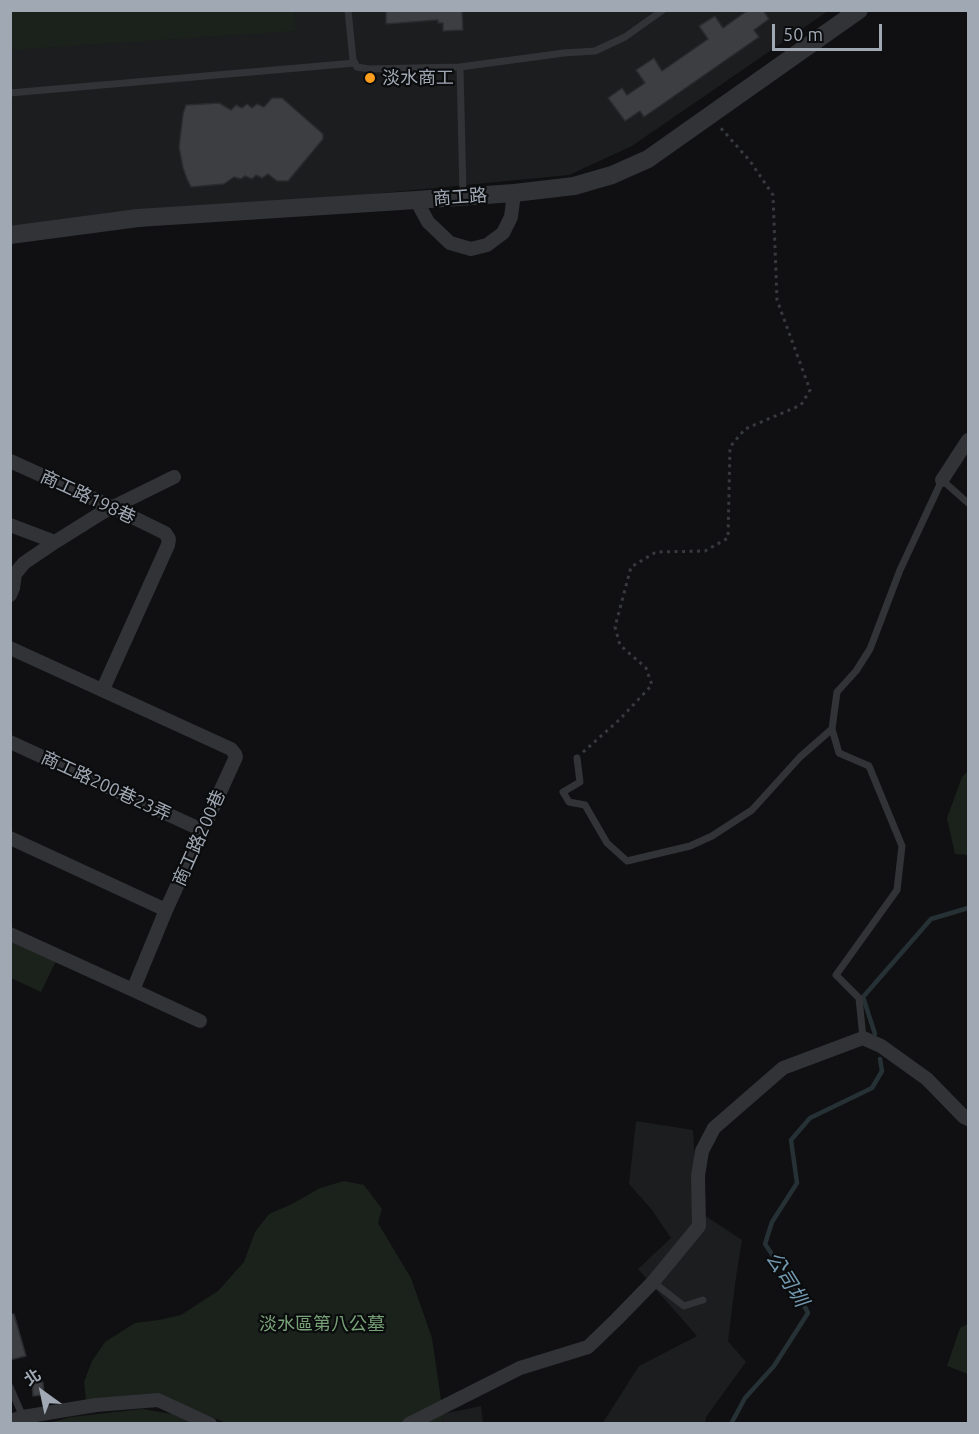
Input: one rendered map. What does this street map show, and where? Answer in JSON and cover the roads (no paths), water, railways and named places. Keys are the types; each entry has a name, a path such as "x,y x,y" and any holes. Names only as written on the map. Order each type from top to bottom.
{"street":[{"name":"商工路","path":"10,235 138,218 463,197 574,186 612,175 648,159 859,10"},
{"path":"416,200 428,222 450,243 471,249 487,245 504,233 512,217 514,193"},
{"path":"942,480 969,440"},
{"name":"商工路198巷","path":"10,461 165,533 169,539 103,689"},
{"path":"10,595 14,588 13,574 24,563 104,512 174,477"},
{"path":"10,525 56,542"},
{"name":"商工路200巷","path":"10,648 234,751 236,757 166,909 134,990"},
{"name":"商工路200巷23弄","path":"10,742 202,830"},
{"path":"10,838 166,909"},
{"path":"10,934 200,1021"},
{"path":"409,1424 520,1368 588,1347 653,1282 699,1227 698,1176 702,1151 714,1128 783,1068 863,1038 881,1046 927,1079 964,1117 969,1119"},
{"path":"17,1419 96,1405 158,1400 210,1424"}],"lane":[{"path":"348,10 353,60 357,67 369,69 460,67 595,51 626,37 663,10"},
{"path":"10,93 355,63"},
{"path":"460,67 463,197"},
{"path":"863,1038 859,998 836,975 897,890 902,846 869,766 839,753 832,729 837,692 856,671 870,649 900,570 942,480 969,503"},
{"path":"577,758 580,782 562,792 569,802 585,805 607,843 627,861 690,846 712,836 742,817 752,810 800,757 832,729"},
{"path":"653,1282 684,1306 703,1300"},
{"path":"10,1387 17,1419"}],"waterway":[{"name":"公司圳","path":"875,1034 863,997 931,919 968,908"},
{"name":"公司圳","path":"731,1424 745,1398 774,1366 808,1313 797,1291 765,1244 772,1222 797,1183 791,1140 810,1118 872,1088 882,1071 880,1059"}],"place":[{"name":"淡水商工","path":"370,78"}],"park label":[{"name":"淡水區第八公墓","path":"322,1324"}]}
